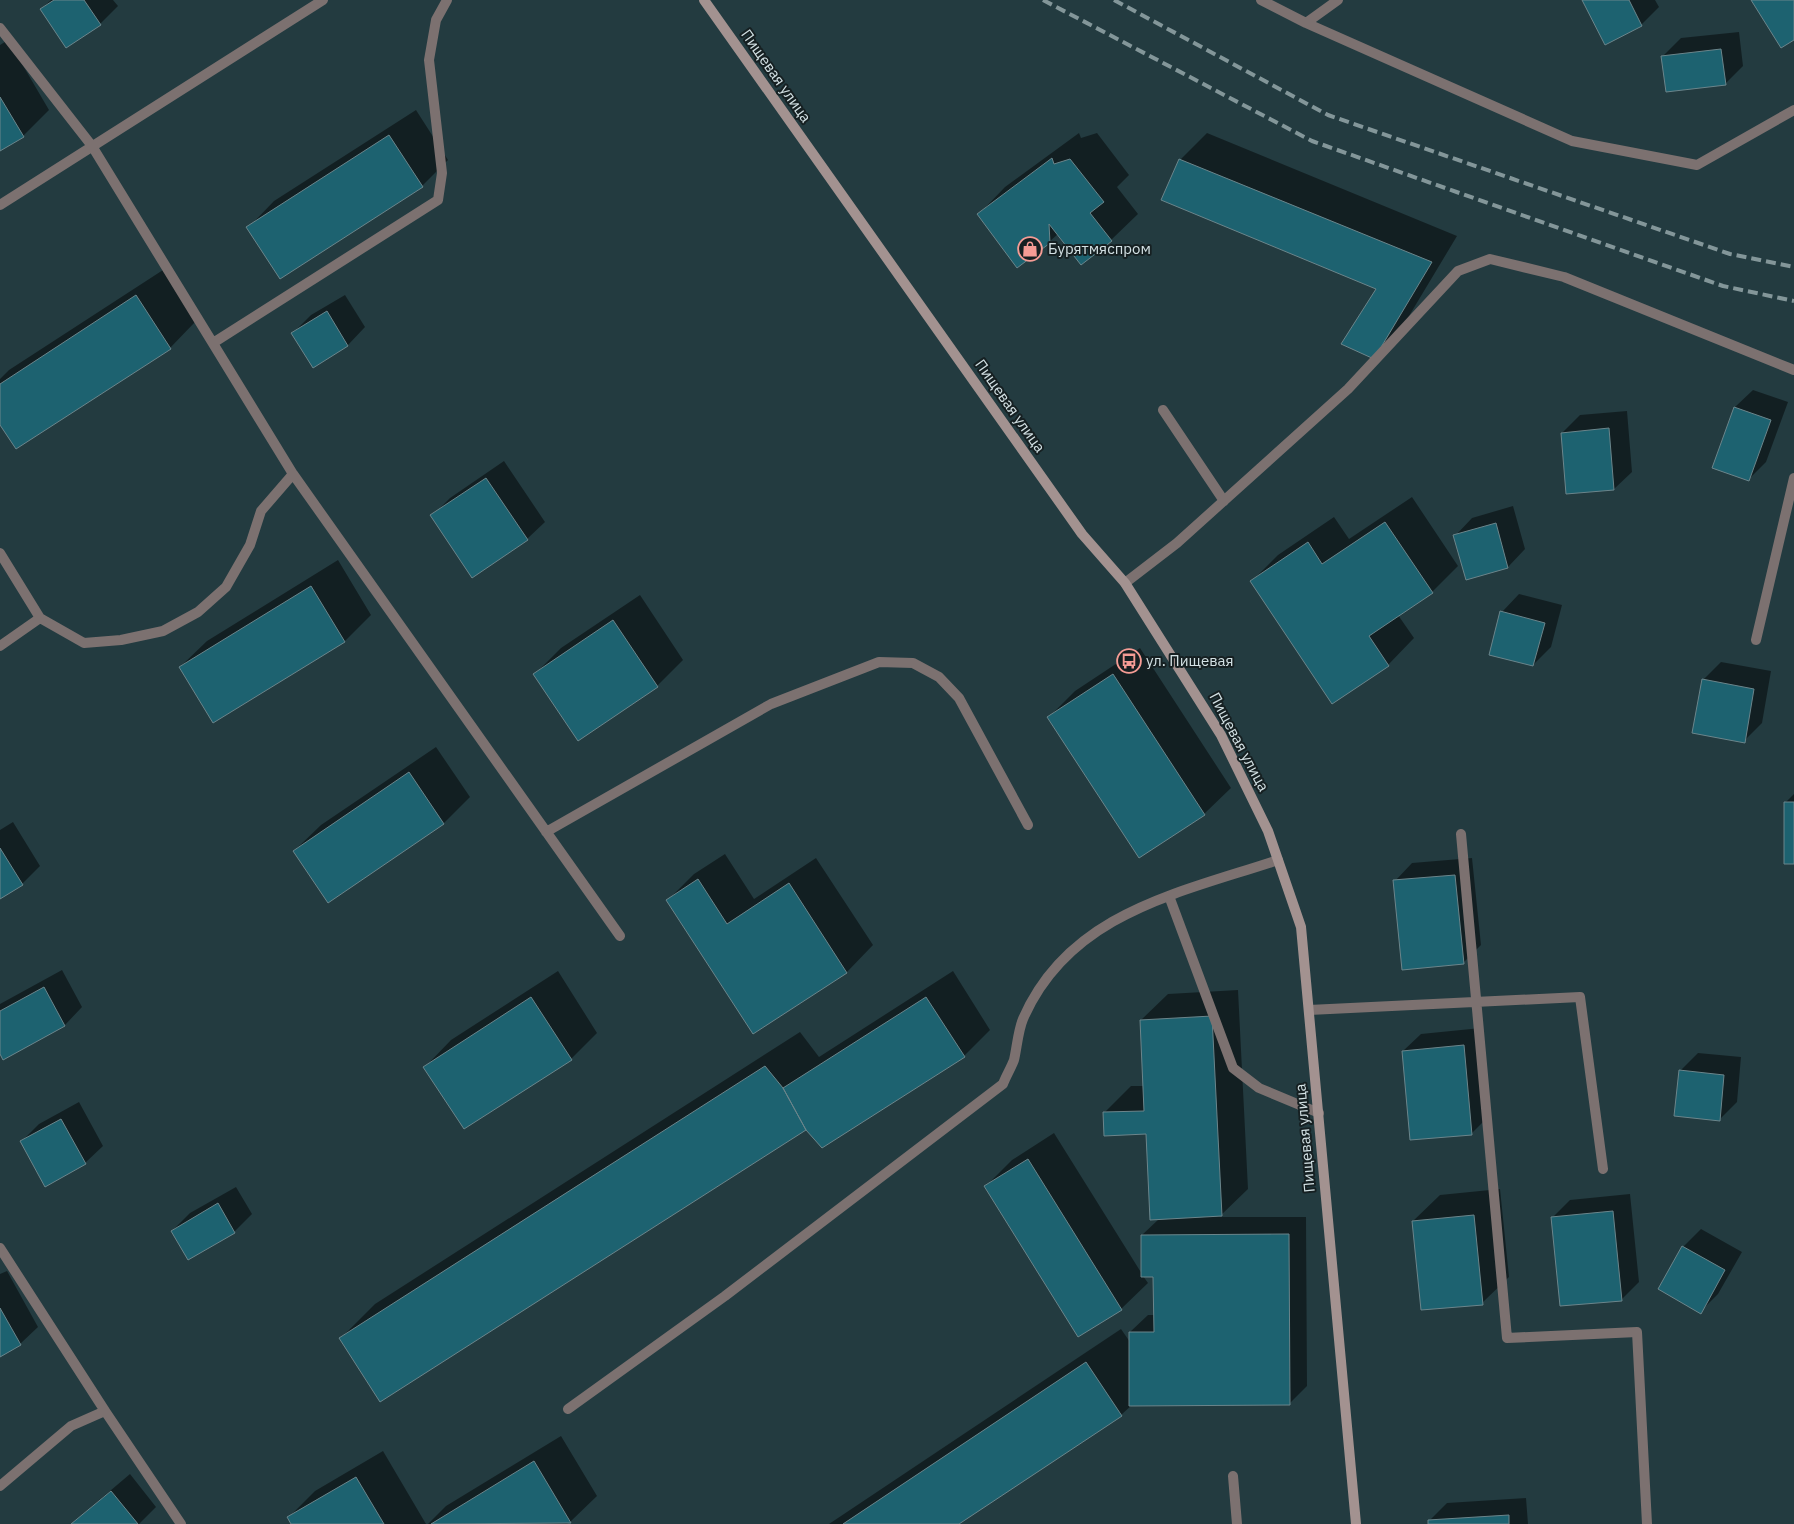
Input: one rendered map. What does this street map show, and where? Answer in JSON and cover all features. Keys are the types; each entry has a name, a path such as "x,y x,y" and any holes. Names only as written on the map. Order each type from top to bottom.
{"main road":[{"name":"Пищевая улица","path":"704,0 1082,534 1125,583 1221,735 1268,831 1301,927 1356,1524"}],"street":[{"path":"0,206 323,0"},
{"path":"213,343 438,200 442,173 429,60 436,20 447,0"},
{"path":"1261,0 1306,23 1572,141 1696,165 1794,110"},
{"path":"1306,23 1338,0"},
{"path":"0,28 92,146 294,474 620,936"},
{"path":"1125,583 1177,543 1348,389 1458,271 1490,259 1564,277 1794,370"},
{"path":"1163,410 1224,501"},
{"path":"0,553 40,618 84,643 121,640 163,631 198,612 226,587 250,545 261,511 294,474"},
{"path":"1756,640 1794,478"},
{"path":"0,646 40,618"},
{"path":"546,832 771,704 879,662 913,663 939,677 959,698 1028,825"},
{"path":"1461,834 1507,1338 1637,1332 1648,1524"},
{"path":"568,1408 725,1296 1003,1084 1013,1062 1023,1020 1049,973 1084,939 1143,904 1278,860"},
{"path":"1169,896 1233,1068 1259,1088 1318,1113"},
{"path":"1309,1010 1580,997 1603,1170"},
{"path":"0,1248 105,1411 181,1524"},
{"path":"0,1486 71,1426 105,1411"},
{"path":"1233,1476 1237,1524"}],"building":[{"path":"54,0 84,0 101,25 66,48 40,9"},
{"path":"1582,0 1629,0 1642,26 1605,45"},
{"path":"1751,0 1794,0 1794,40 1781,48"},
{"path":"1721,49 1726,85 1666,92 1661,56"},
{"path":"0,97 24,137 0,151"},
{"path":"389,135 423,187 280,279 246,227"},
{"path":"1052,158 1054,164 1070,159 1104,202 1090,213 1112,241 1081,265 1049,224 1050,243 1017,268 977,214"},
{"path":"1179,159 1432,262 1374,359 1341,344 1376,289 1161,200"},
{"path":"136,295 171,349 16,449 0,425 0,384"},
{"path":"327,311 348,346 313,368 291,333"},
{"path":"1734,407 1771,420 1749,481 1712,468"},
{"path":"1609,428 1614,490 1566,494 1561,433"},
{"path":"486,478 528,540 472,578 430,515"},
{"path":"1385,522 1433,593 1369,636 1389,666 1332,704 1250,581 1308,542 1322,564"},
{"path":"1496,523 1508,568 1466,580 1453,535"},
{"path":"311,586 345,642 213,723 179,667"},
{"path":"1500,611 1545,623 1533,666 1489,655"},
{"path":"613,620 658,687 578,741 533,674"},
{"path":"1113,674 1205,815 1139,858 1047,717"},
{"path":"1702,679 1754,689 1745,743 1692,733"},
{"path":"409,772 444,824 328,903 293,851"},
{"path":"1784,802 1794,802 1794,864 1784,864"},
{"path":"0,848 23,885 0,899"},
{"path":"1455,875 1464,964 1402,970 1393,880"},
{"path":"698,879 727,924 789,883 847,973 753,1034 666,900"},
{"path":"44,987 65,1026 3,1060 0,1054 0,1011"},
{"path":"531,997 572,1060 464,1129 423,1067"},
{"path":"926,997 965,1057 822,1148 806,1130 783,1088"},
{"path":"1212,1016 1222,1216 1150,1220 1146,1134 1104,1136 1103,1112 1144,1111 1140,1020"},
{"path":"1464,1045 1472,1135 1410,1140 1402,1051"},
{"path":"765,1066 783,1088 806,1130 380,1402 339,1338"},
{"path":"1679,1070 1724,1075 1720,1121 1674,1116"},
{"path":"61,1119 86,1164 45,1187 20,1141"},
{"path":"1028,1159 1122,1310 1078,1337 984,1186"},
{"path":"218,1203 235,1233 188,1260 171,1231"},
{"path":"1613,1211 1622,1301 1560,1306 1551,1217"},
{"path":"1474,1215 1483,1305 1421,1310 1412,1221"},
{"path":"1289,1234 1290,1405 1129,1406 1129,1332 1154,1332 1153,1277 1141,1277 1141,1235"},
{"path":"1682,1246 1725,1270 1701,1314 1658,1289"},
{"path":"0,1308 21,1345 0,1357"},
{"path":"1086,1362 1122,1416 959,1524 843,1524"},
{"path":"534,1461 571,1523 431,1524"},
{"path":"356,1477 384,1524 291,1524 287,1517"},
{"path":"111,1491 138,1524 71,1524"},
{"path":"1509,1515 1509,1524 1428,1524 1428,1520"}],"railway":[{"path":"1043,0 1312,141 1723,286 1794,301"},
{"path":"1114,0 1328,115 1730,254 1794,267"}],"place":[{"name":"Бурятмяспром","path":"1030,249"},
{"name":"ул. Пищевая","path":"1129,661"}]}
